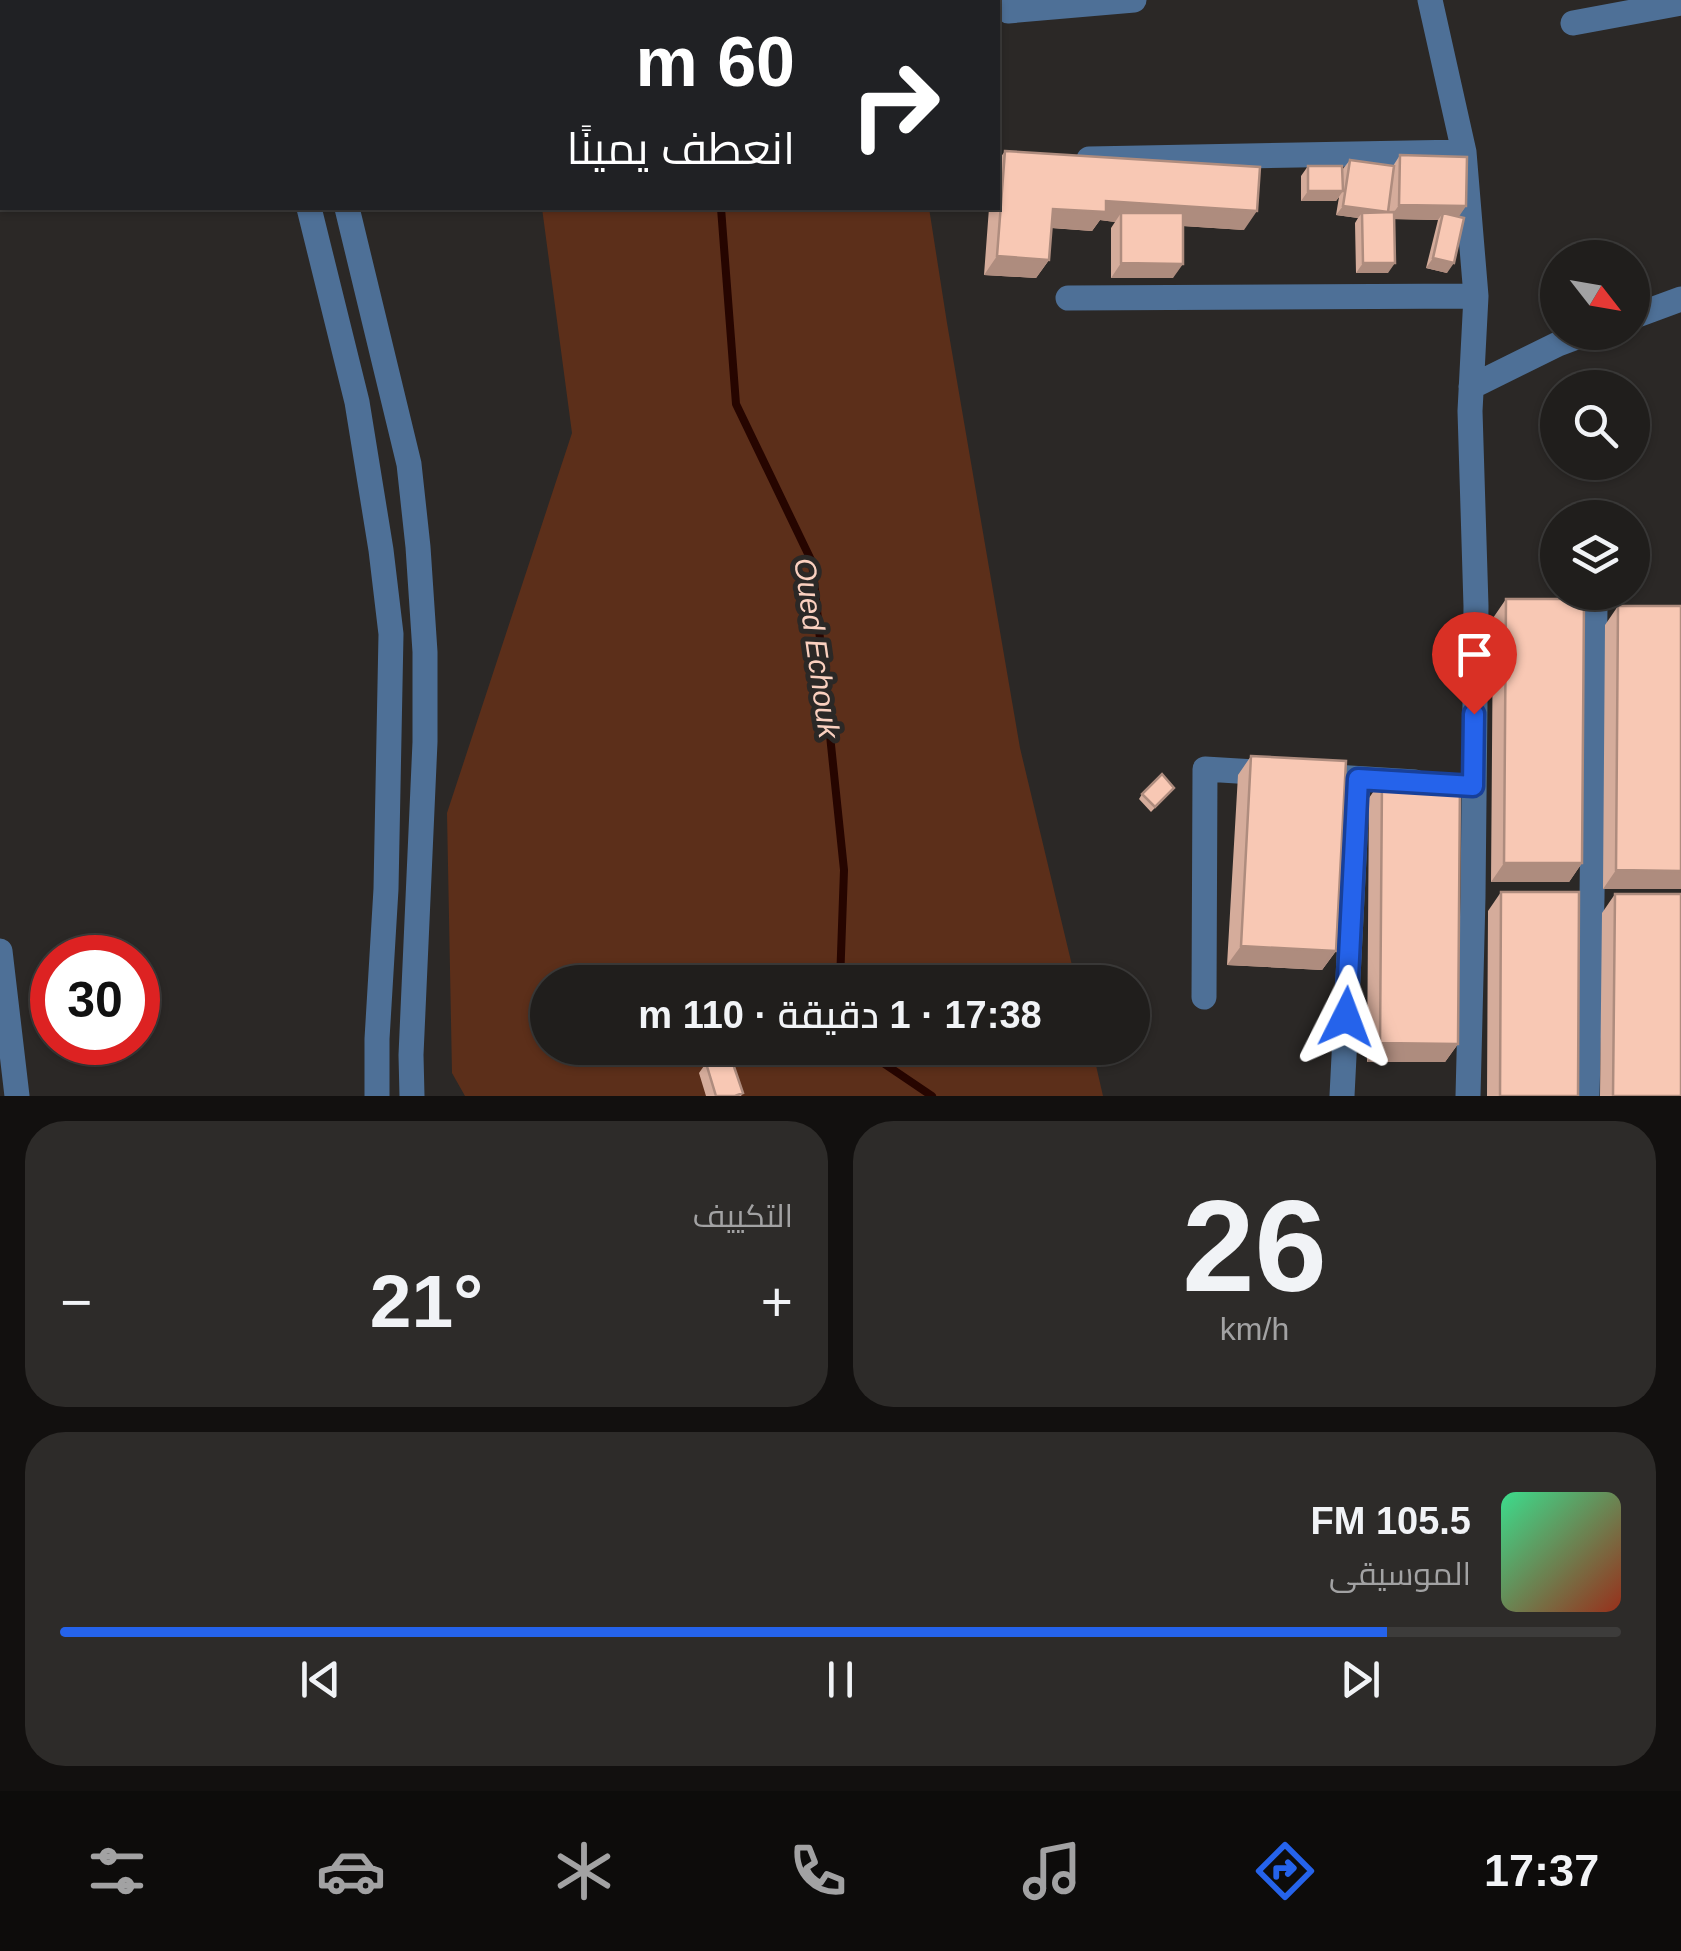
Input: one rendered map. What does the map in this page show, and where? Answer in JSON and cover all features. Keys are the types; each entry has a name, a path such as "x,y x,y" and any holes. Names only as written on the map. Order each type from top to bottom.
{"street":[{"path":"1008,11 1134,0"},
{"path":"1430,0 1464,152 1476,296 1470,411 1486,606 1454,785 1483,897 1468,1096"},
{"path":"1573,23 1681,4"},
{"path":"1056,160 1464,152"},
{"path":"309,210 357,402 391,634 377,1096"},
{"path":"347,210 409,464 418,547 425,652 425,742 412,1096"},
{"path":"1068,298 1476,296"},
{"path":"1650,311 1681,300"},
{"path":"1471,388 1546,350"},
{"path":"1587,1096 1594,610"},
{"path":"1204,998 1205,768 1454,785"},
{"path":"1342,1096 1358,779"},
{"path":"0,950 17,1096"}],"shaded area":[{"path":"542,210 929,210 1020,748 1072,965 530,965 530,1065 1096,1065 1103,1096 465,1096 452,1073 447,813 572,433"}],"building":[{"path":"1005,151 1260,167 1257,211 1106,201 1106,212 1053,209 1049,260 997,256"},
{"path":"1400,155 1467,157 1466,206 1399,205"},
{"path":"1350,160 1394,166 1388,212 1343,206"},
{"path":"1308,166 1342,166 1343,191 1308,191"},
{"path":"1394,212 1395,263 1363,263 1362,213"},
{"path":"1121,213 1183,213 1183,264 1121,263"},
{"path":"1443,213 1464,218 1454,263 1433,258"},
{"path":"1506,599 1540,599 1540,610 1584,610 1582,863 1504,863"},
{"path":"1681,606 1681,871 1616,870 1618,610"},
{"path":"1251,756 1346,761 1336,951 1241,946"},
{"path":"1162,774 1174,788 1155,807 1142,794"},
{"path":"1382,779 1460,779 1458,1044 1380,1043"},
{"path":"1501,892 1579,892 1578,1096 1500,1096"},
{"path":"1615,894 1681,894 1681,1096 1613,1096"},
{"path":"707,1065 733,1065 743,1093 716,1096"}],"waterway":[{"name":"Oued Echouk","path":"721,210 736,404 812,562 844,870 841,965"},
{"name":"Oued Echouk","path":"886,1065 932,1096"}],"route":[{"path":"1346,1017 1358,779 1473,786 1474,714"}]}
